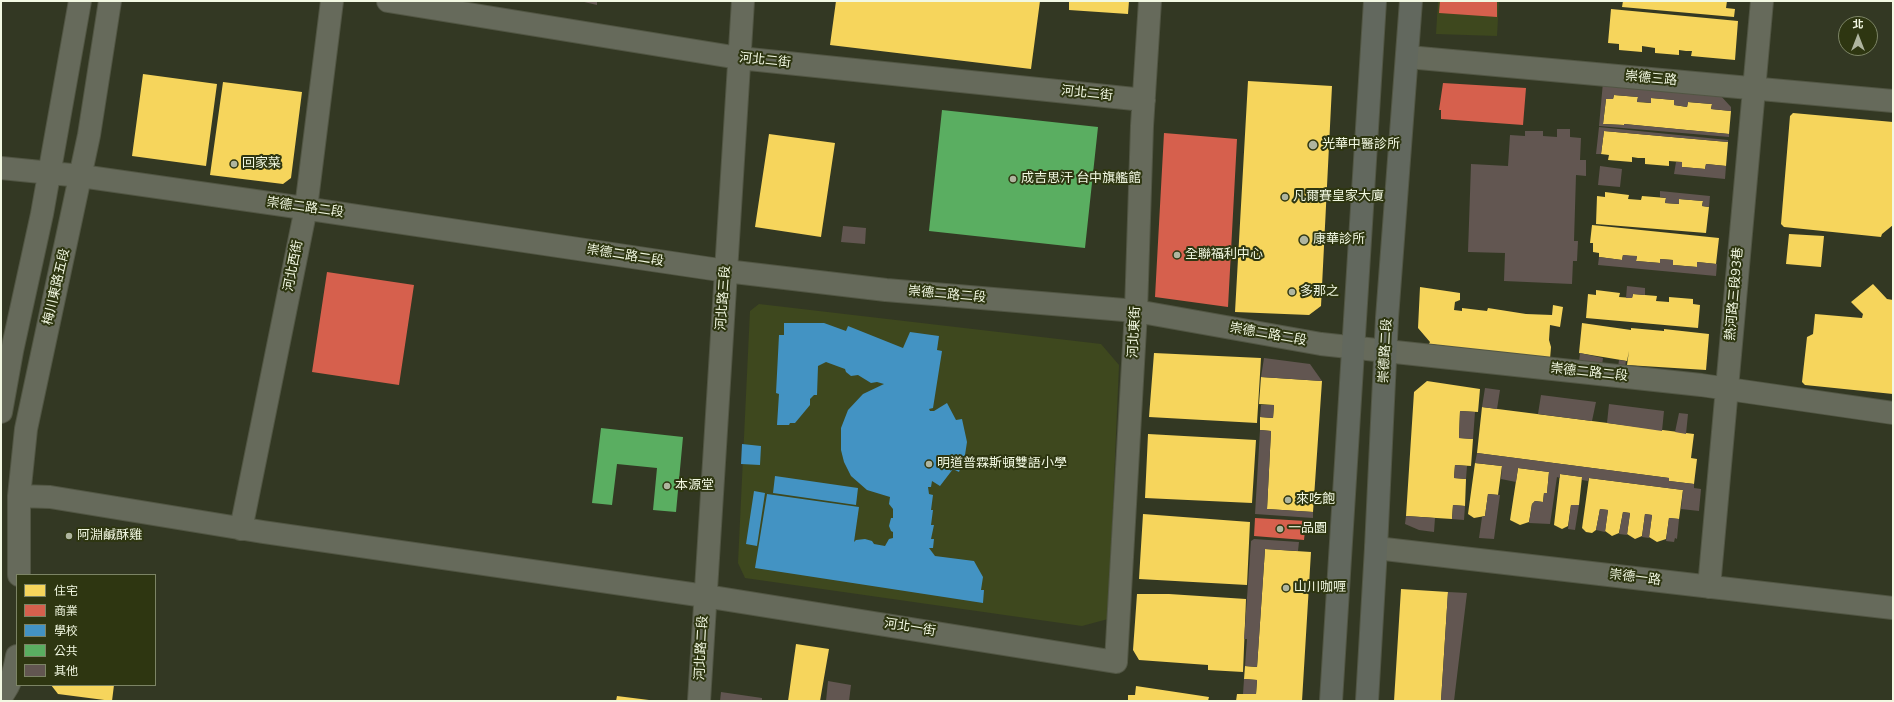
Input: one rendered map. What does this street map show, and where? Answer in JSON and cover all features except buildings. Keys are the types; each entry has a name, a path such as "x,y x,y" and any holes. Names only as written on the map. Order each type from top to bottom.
{"main road":[{"path":"1331,701 1375,1"},
{"name":"崇德路二段","path":"1367,701 1385,353 1411,1"}],"street":[{"path":"1,412 12,351 49,173 80,1"},
{"name":"梅川東路五段","path":"19,574 20,496 28,421 89,135 110,1"},
{"name":"河北西街","path":"241,529 306,208 332,1"},
{"name":"河北二街","path":"388,1 739,58 1144,100"},
{"name":"河北路三段","path":"705,596 743,1"},
{"name":"河北東街","path":"1116,662 1136,311 1144,100 1150,1"},
{"name":"熱河路三段93巷","path":"1709,587 1762,1"},
{"name":"崇德三路","path":"1408,57 1893,101"},
{"name":"崇德二路二段","path":"1,168 80,176 306,208 726,271 886,290 1136,311 1216,327 1353,349 1385,353 1424,354 1727,389 1893,413"},
{"name":"河北一街","path":"20,496 50,497 241,529 705,596 1116,662"},
{"name":"崇德一路","path":"1376,548 1893,608"},
{"name":"河北路二段","path":"699,701 705,596"},
{"path":"1,697 9,686 14,674 16,662"}],"shaded area":[{"path":"1438,1 1499,1 1497,36 1436,34"},
{"name":"明道普霖斯頓雙語小學","path":"759,304 1101,344 1119,365 1108,619 1082,626 745,578 738,563 750,311"}],"place":[{"name":"光華中醫診所","path":"1313,145"},
{"name":"回家菜","path":"234,164"},
{"name":"成吉思汗 台中旗艦館","path":"1013,179"},
{"name":"凡爾賽皇家大廈","path":"1285,197"},
{"name":"康華診所","path":"1304,240"},
{"name":"全聯福利中心","path":"1177,255"},
{"name":"多那之","path":"1292,292"},
{"name":"明道普霖斯頓雙語小學","path":"929,464"},
{"name":"本源堂","path":"667,486"},
{"name":"來吃飽","path":"1288,500"},
{"name":"一品園","path":"1280,529"},
{"name":"阿淵鹹酥雞","path":"69,536"},
{"name":"山川咖喱","path":"1286,588"}]}
